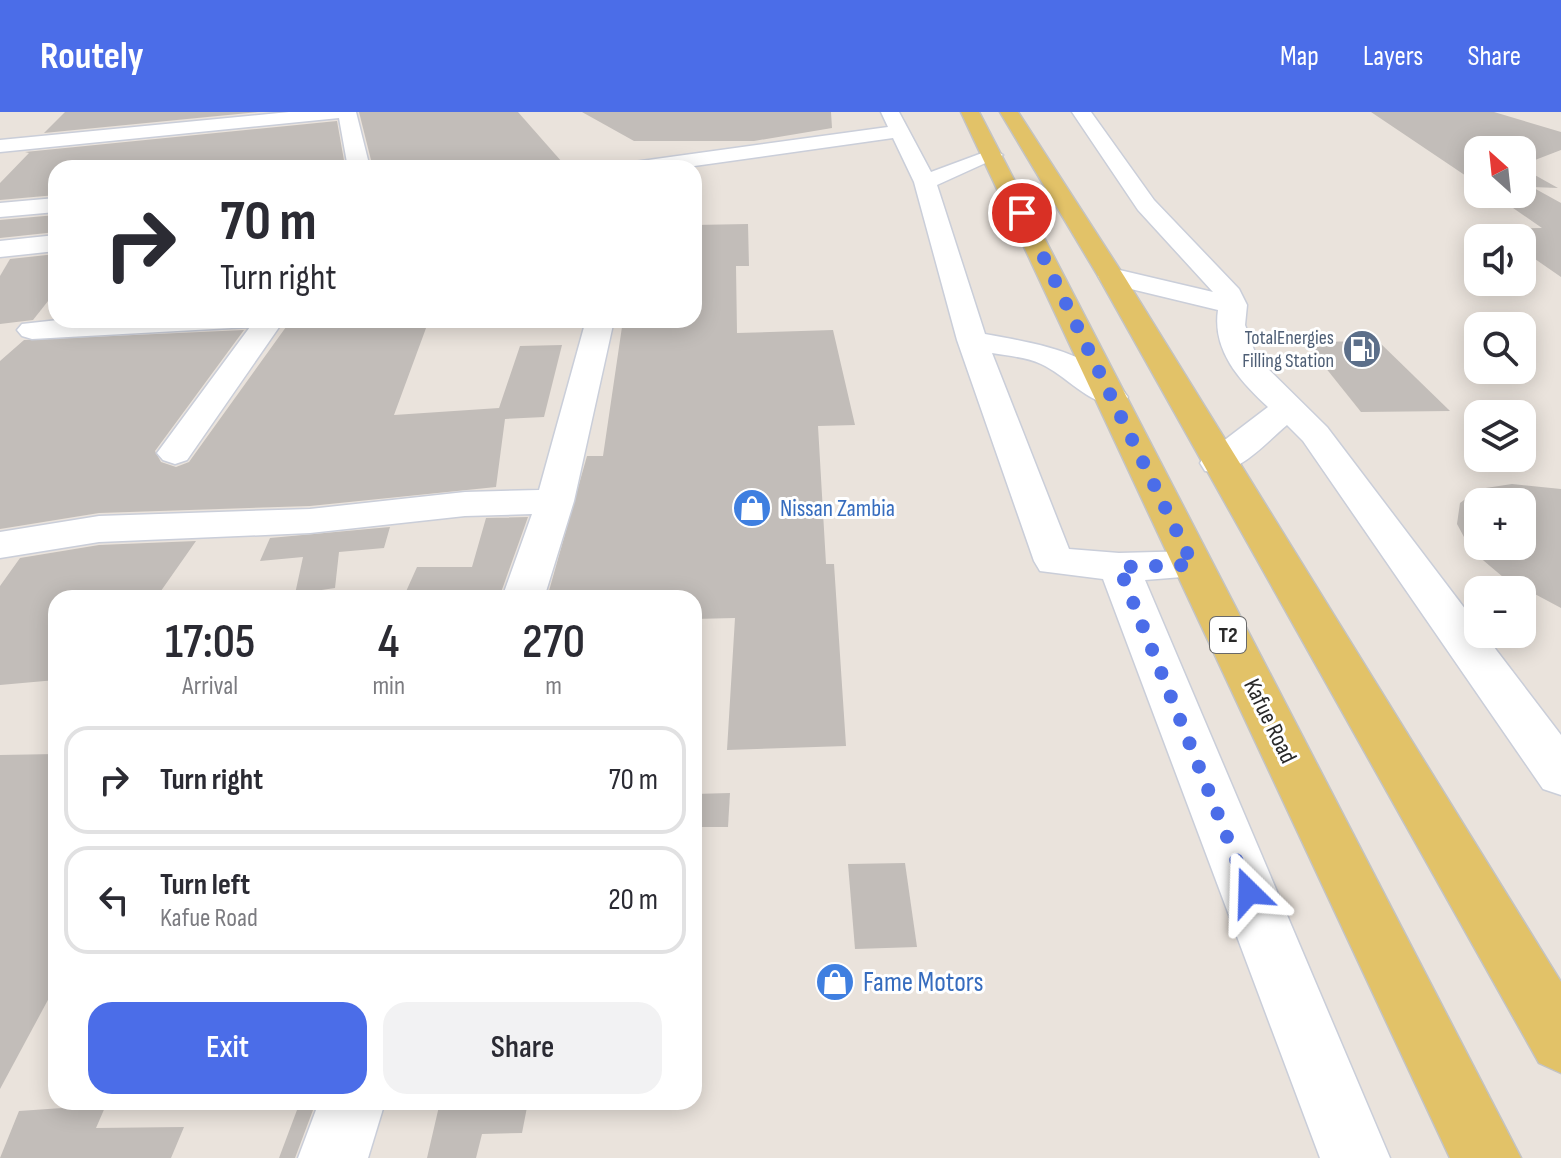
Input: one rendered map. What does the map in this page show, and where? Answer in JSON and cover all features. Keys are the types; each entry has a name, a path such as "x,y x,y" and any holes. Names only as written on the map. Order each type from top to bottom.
{"main road":[{"name":"Kafue Road","path":"970,112 1486,1158"},
{"path":"1009,112 1111,276 1218,463 1561,1041"}],"street":[{"path":"0,146 347,112 357,160"},
{"path":"1081,112 1146,205 1225,289 1233,305 1228,321 1236,353 1258,380 1290,406 1315,434 1561,774"},
{"path":"678,160 895,121 925,182 972,340 1054,561 1119,567 1193,565"},
{"path":"327,142 352,139"},
{"path":"925,182 993,155"},
{"path":"0,210 48,206"},
{"path":"0,249 48,244"},
{"path":"1111,276 1233,305"},
{"path":"32,330 75,328"},
{"path":"175,453 264,328"},
{"path":"526,590 555,501 598,328"},
{"path":"972,340 1048,355 1084,375 1112,397"},
{"path":"1218,463 1290,406"},
{"path":"0,545 99,529 310,521 465,504 555,501"},
{"path":"1119,567 1355,1158"},
{"path":"333,1158 349,1110"}],"building":[{"path":"65,112 258,112 44,133"},
{"path":"359,112 518,112 560,160 371,160"},
{"path":"582,112 831,112 832,128 754,141 634,141"},
{"path":"1371,112 1494,112 1561,132 1561,150 1536,160 1536,136 1464,136 1464,175"},
{"path":"337,121 344,160 48,160 48,196 0,200 0,183 29,153 25,152"},
{"path":"1536,176 1558,188 1536,187"},
{"path":"1536,189 1561,203 1561,277 1536,260 1536,228 1542,228 1513,208 1536,208"},
{"path":"48,216 48,233 0,238 0,220"},
{"path":"748,224 749,266 736,266 737,333 833,330 855,425 818,426 826,564 834,564 846,746 727,750 735,618 702,619 702,590 549,590 587,456 603,456 622,328 702,328 702,225"},
{"path":"48,255 48,301 33,320 0,324 0,276 10,259"},
{"path":"285,328 426,328 394,415 499,408 520,346 562,345 544,417 505,419 496,487 310,506 99,513 0,529 0,361 24,340 244,330 155,451 161,462 176,467 189,462"},
{"path":"1378,341 1450,411 1361,412 1305,342"},
{"path":"1512,484 1561,489 1561,608 1536,595 1536,576 1502,576 1483,560 1536,560 1536,488 1486,488"},
{"path":"1464,500 1464,537 1457,524 1460,503"},
{"path":"528,517 502,590 407,590 417,567 472,567 486,518"},
{"path":"390,527 384,548 339,552 335,588 322,590 296,590 303,557 260,561 270,538"},
{"path":"196,541 162,590 48,590 48,681 0,685 0,586 20,558 99,545"},
{"path":"48,754 48,1000 0,1089 0,755"},
{"path":"730,793 728,827 702,827 702,794"},
{"path":"905,863 917,947 855,949 848,864"},
{"path":"104,1110 96,1128 184,1127 171,1158 0,1158 19,1111"},
{"path":"297,1110 313,1110 295,1158 279,1158"},
{"path":"438,1110 526,1110 522,1133 482,1134 476,1158 427,1158"}],"place":[{"name":"TotalEnergies Filling Station","path":"1362,349"},
{"name":"Nissan Zambia","path":"752,508"},
{"name":"Fame Motors","path":"835,982"}],"route":[{"path":"1022,213 1193,565 1119,567 1249,892"}]}
